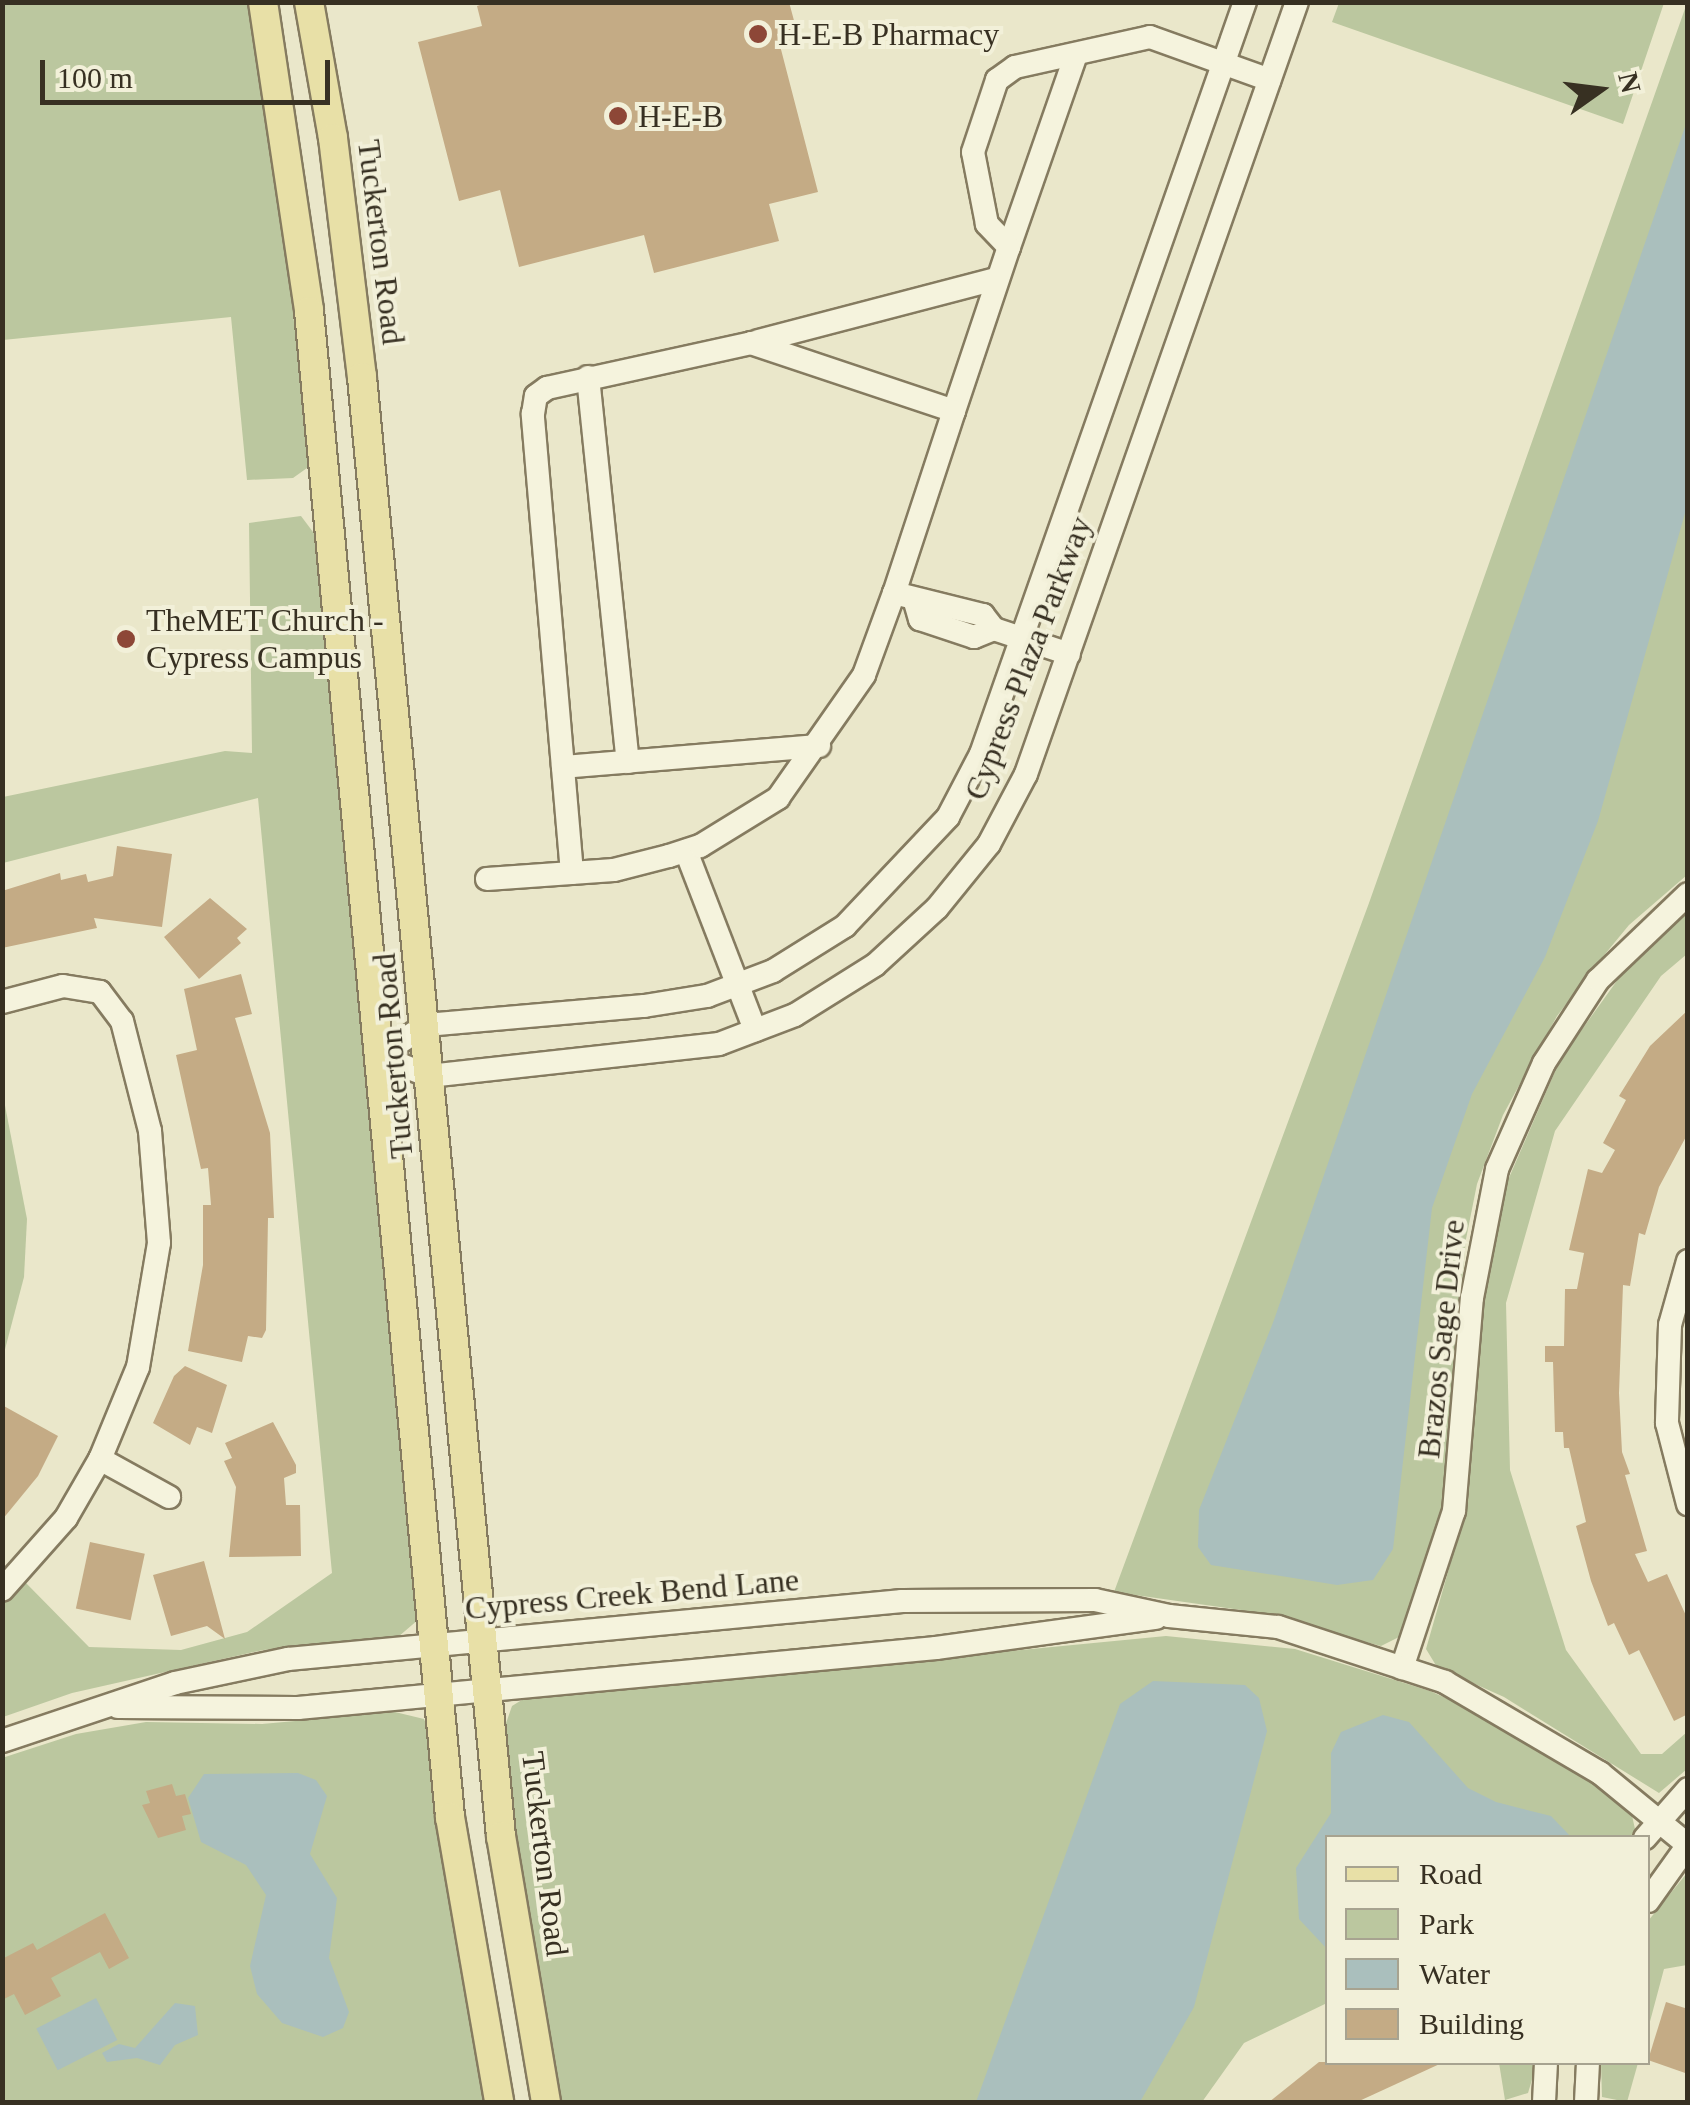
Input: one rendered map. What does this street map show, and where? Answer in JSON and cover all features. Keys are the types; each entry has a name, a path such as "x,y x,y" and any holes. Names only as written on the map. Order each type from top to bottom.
{"main road":[{"name":"Tuckerton Road","path":"263,2 309,312 450,1816 498,2102"},
{"name":"Tuckerton Road","path":"309,2 350,258 491,1691 501,1836 546,2102"},
{"path":"326,492 370,486"}],"street":[{"name":"Cypress Plaza Parkway","path":"379,1056 426,1025 644,1006 739,984 773,971 845,926 948,817 981,754 1245,2"},
{"name":"Cypress Plaza Parkway","path":"379,1056 429,1076 650,1055 720,1044 795,1015 875,965 937,908 989,844 1026,774 1297,2"},
{"path":"1010,247 987,224 972,152 997,80 1015,67 1150,37 1270,80"},
{"path":"487,878 572,873 686,851 778,798 819,746 864,675 905,598 954,411 996,279 1076,55"},
{"path":"572,873 533,414 536,396 588,377 751,343 996,279"},
{"path":"751,343 954,411"},
{"path":"588,377 628,762"},
{"path":"905,598 926,598 984,615 994,630 1068,654"},
{"path":"563,767 819,746"},
{"path":"686,851 755,1030"},
{"name":"Brazos Sage Drive","path":"1402,1668 1454,1511 1472,1298 1496,1169 1544,1063 1598,980 1688,894"},
{"path":"2,1002 63,986 100,992 122,1021 150,1131 159,1244 138,1367 100,1459 66,1518 2,1590"},
{"path":"1688,1261 1670,1326 1667,1424 1688,1504"},
{"path":"100,1459 169,1497"},
{"name":"Cypress Creek Bend Lane","path":"2,1741 104,1706 241,1667 436,1644 963,1598 1095,1600 1170,1616 1278,1626 1445,1682 1600,1772 1653,1830 1688,1845"},
{"name":"Cypress Creek Bend Lane","path":"104,1706 262,1709 491,1691 936,1648 1170,1616"},
{"path":"1653,1830 1688,1789"},
{"path":"1650,1899 1688,1845"},
{"path":"1544,2102 1546,2065"},
{"path":"1586,2102 1588,2065"}],"green space":[{"path":"1339,2 1664,3 1623,124 1332,22"},
{"path":"2,3 248,3 283,215 308,458 307,468 293,478 247,480 231,317 3,340"},
{"path":"1687,3 1687,875 1629,925 1557,1016 1503,1115 1477,1184 1466,1239 1441,1510 1401,1636 1381,1646 1248,1611 1114,1592 1369,903"},
{"path":"301,516 316,536 419,1619 398,1637 263,1650 72,1693 3,1717 3,1602 25,1582 89,1647 181,1650 247,1632 332,1573 258,798 3,863 3,797 225,751 252,753 249,523"},
{"path":"1687,907 1687,954 1661,976 1555,1131 1506,1303 1510,1470 1566,1650 1641,1754 1662,1754 1687,1732 1687,1769 1659,1793 1504,1697 1437,1667 1426,1649 1468,1502 1483,1302 1505,1187 1560,1060 1634,957"},
{"path":"2,1090 27,1219 24,1277 3,1357"},
{"path":"1166,1636 1295,1649 1430,1691 1495,1720 1600,1785 1631,1811 1635,1829 1632,1835 1325,1835 1325,2004 1244,2043 1202,2102 556,2102 513,1826 504,1729 512,1706 525,1698"},
{"path":"395,1712 424,1719 431,1736 440,1838 484,2102 3,2102 2,1758 76,1734 146,1722 262,1724"},
{"path":"1687,1873 1687,1965 1664,1969 1650,2022 1650,1919"},
{"path":"1499,2065 1536,2065 1528,2093 1505,2100"},
{"path":"1601,2065 1637,2065 1627,2102 1602,2097"}],"water":[{"path":"1687,121 1687,506 1598,821 1545,957 1472,1094 1432,1208 1393,1549 1373,1580 1337,1585 1211,1565 1198,1547 1199,1510 1274,1320"},
{"path":"1153,1681 1245,1685 1259,1698 1267,1731 1194,2007 1140,2102 976,2102 1120,1704"},
{"path":"1383,1715 1409,1722 1468,1788 1496,1802 1551,1816 1569,1835 1325,1835 1325,1947 1299,1919 1296,1868 1331,1813 1331,1753 1341,1732"},
{"path":"298,1773 316,1780 327,1796 310,1854 337,1898 329,1958 349,2012 343,2028 323,2037 282,2023 257,1994 250,1966 266,1895 246,1865 201,1842 188,1798 204,1774"},
{"path":"96,1998 117,2040 58,2070 36,2028"},
{"path":"175,2003 195,2006 198,2035 175,2045 160,2065 137,2058 107,2062 102,2053 119,2044 135,2048"}],"building":[{"name":"H-E-B","path":"489,2 789,2 796,28 777,34 818,192 769,204 779,241 654,273 644,235 519,267 500,190 459,201 418,42 482,26 477,6"},
{"path":"117,846 172,854 162,927 94,918 97,928 2,948 2,891 60,873 61,880 86,874 88,882 113,876"},
{"path":"210,898 247,929 237,938 241,943 199,979 164,937"},
{"path":"241,974 252,1014 235,1018 270,1133 274,1218 268,1218 266,1330 262,1338 248,1336 242,1362 188,1351 203,1265 203,1205 211,1205 208,1168 201,1169 176,1055 197,1050 184,989"},
{"path":"1688,1010 1688,1133 1659,1187 1645,1235 1639,1233 1630,1286 1623,1285 1619,1393 1622,1452 1630,1474 1625,1475 1647,1551 1635,1554 1648,1582 1667,1574 1688,1620 1688,1714 1674,1721 1639,1650 1629,1655 1614,1623 1608,1626 1591,1581 1576,1526 1586,1522 1569,1448 1564,1448 1563,1432 1555,1432 1553,1362 1545,1362 1545,1346 1564,1346 1565,1289 1577,1289 1584,1253 1569,1250 1588,1169 1602,1173 1615,1150 1603,1143 1626,1100 1619,1096 1650,1046"},
{"path":"185,1366 227,1385 212,1433 197,1427 190,1445 153,1423 174,1376"},
{"path":"2,1405 58,1436 38,1476 2,1520"},
{"path":"273,1422 296,1465 296,1473 284,1478 286,1505 300,1505 301,1556 229,1557 236,1487 224,1461 232,1458 225,1443"},
{"path":"90,1542 145,1554 131,1620 76,1609"},
{"path":"204,1561 225,1639 207,1626 171,1636 153,1575"},
{"path":"172,1784 176,1796 185,1794 191,1814 182,1816 186,1830 158,1838 142,1805 150,1803 146,1791"},
{"path":"105,1913 129,1958 109,1969 100,1952 51,1978 61,1996 25,2015 14,1994 2,2000 2,1959 33,1943 37,1950"},
{"path":"1666,2002 1688,2009 1688,2074 1650,2061"},
{"path":"1319,2062 1437,2065 1357,2102 1269,2102"}],"place":[{"name":"H-E-B Pharmacy","path":"758,34"},
{"name":"H-E-B","path":"618,116"},
{"name":"TheMET Church - Cypress Campus","path":"126,639"}]}
